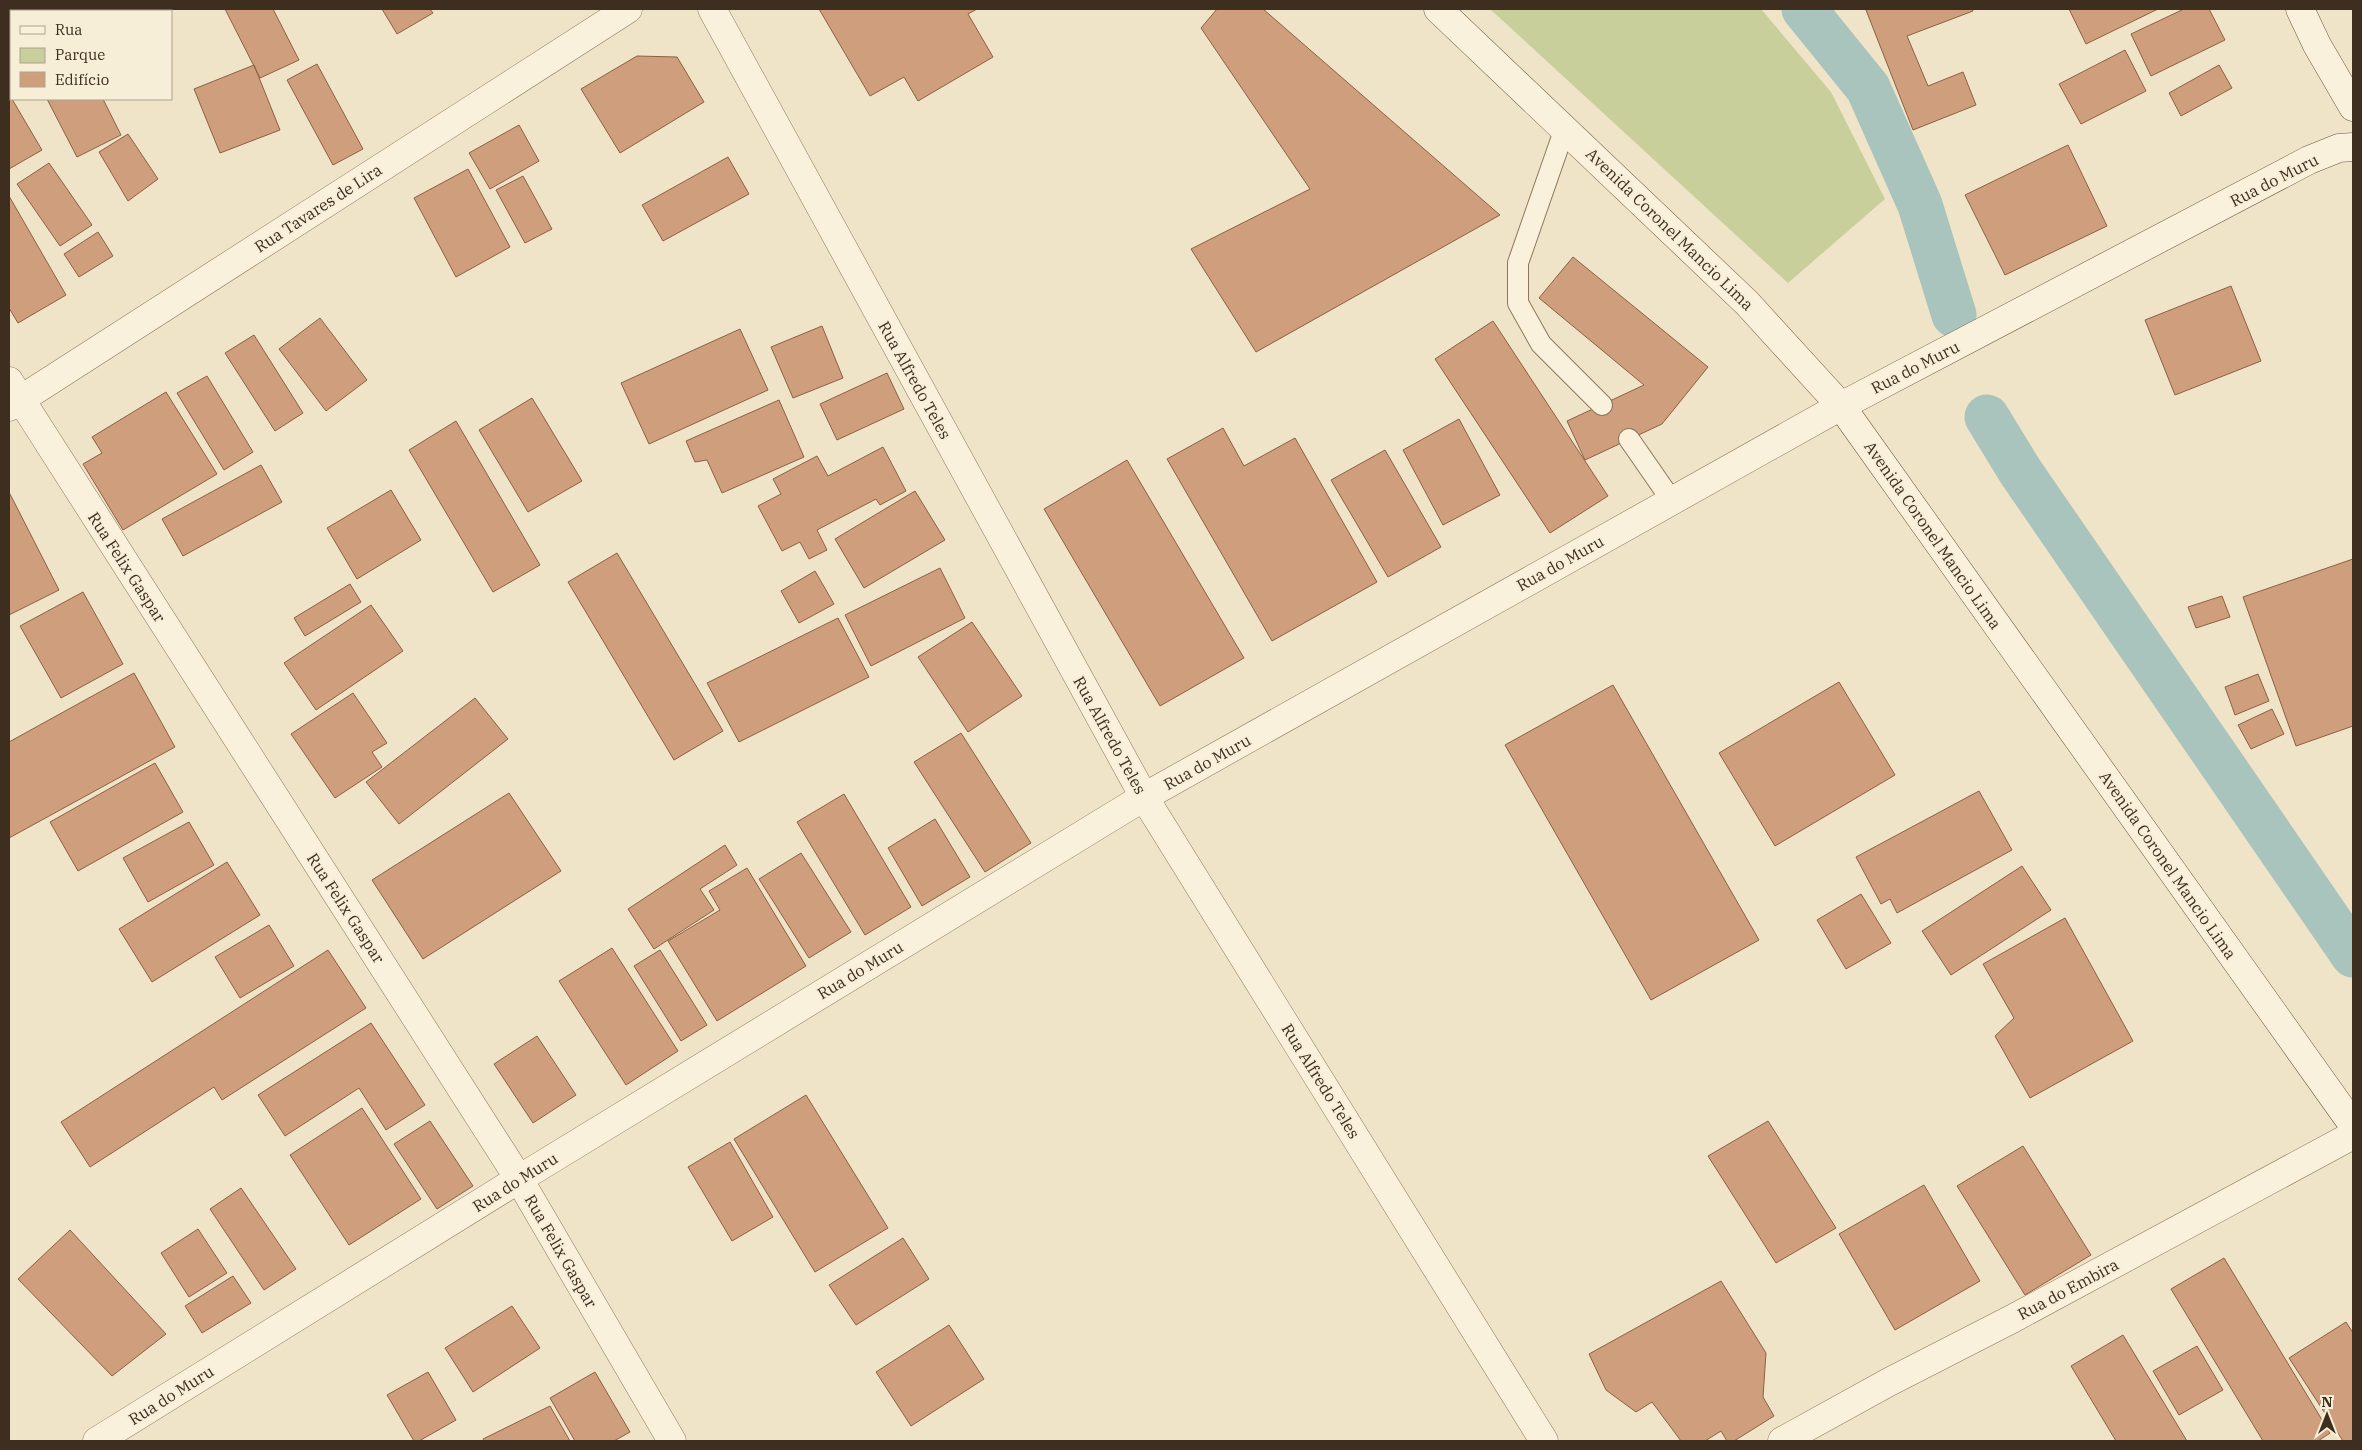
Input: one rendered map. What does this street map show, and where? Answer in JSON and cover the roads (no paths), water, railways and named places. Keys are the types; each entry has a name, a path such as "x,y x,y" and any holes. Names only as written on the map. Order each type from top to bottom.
{"street":[{"name":"Rua Tavares de Lira","path":"13,396 628,9"},
{"name":"Rua Alfredo Teles","path":"712,9 1144,797 1544,1441"},
{"name":"Avenida Coronel Mancio Lima","path":"1438,9 1747,303 1841,406 2353,1125"},
{"path":"2300,9 2317,44 2353,107"},
{"name":"Rua do Muru","path":"97,1441 519,1179 1144,797 1841,406 2310,160 2339,148 2353,147"},
{"name":"Rua Felix Gaspar","path":"13,396 519,1179 672,1441"},
{"name":"Rua do Embira","path":"1782,1441 2353,1135"}],"lane":[{"path":"1565,128 1518,263 1518,303 1541,344 1602,405"},
{"path":"1629,439 1672,501"}],"waterway":[{"path":"1804,9 1868,88 1920,205 1954,315"},
{"path":"1987,417 2020,471 2353,955"}]}
